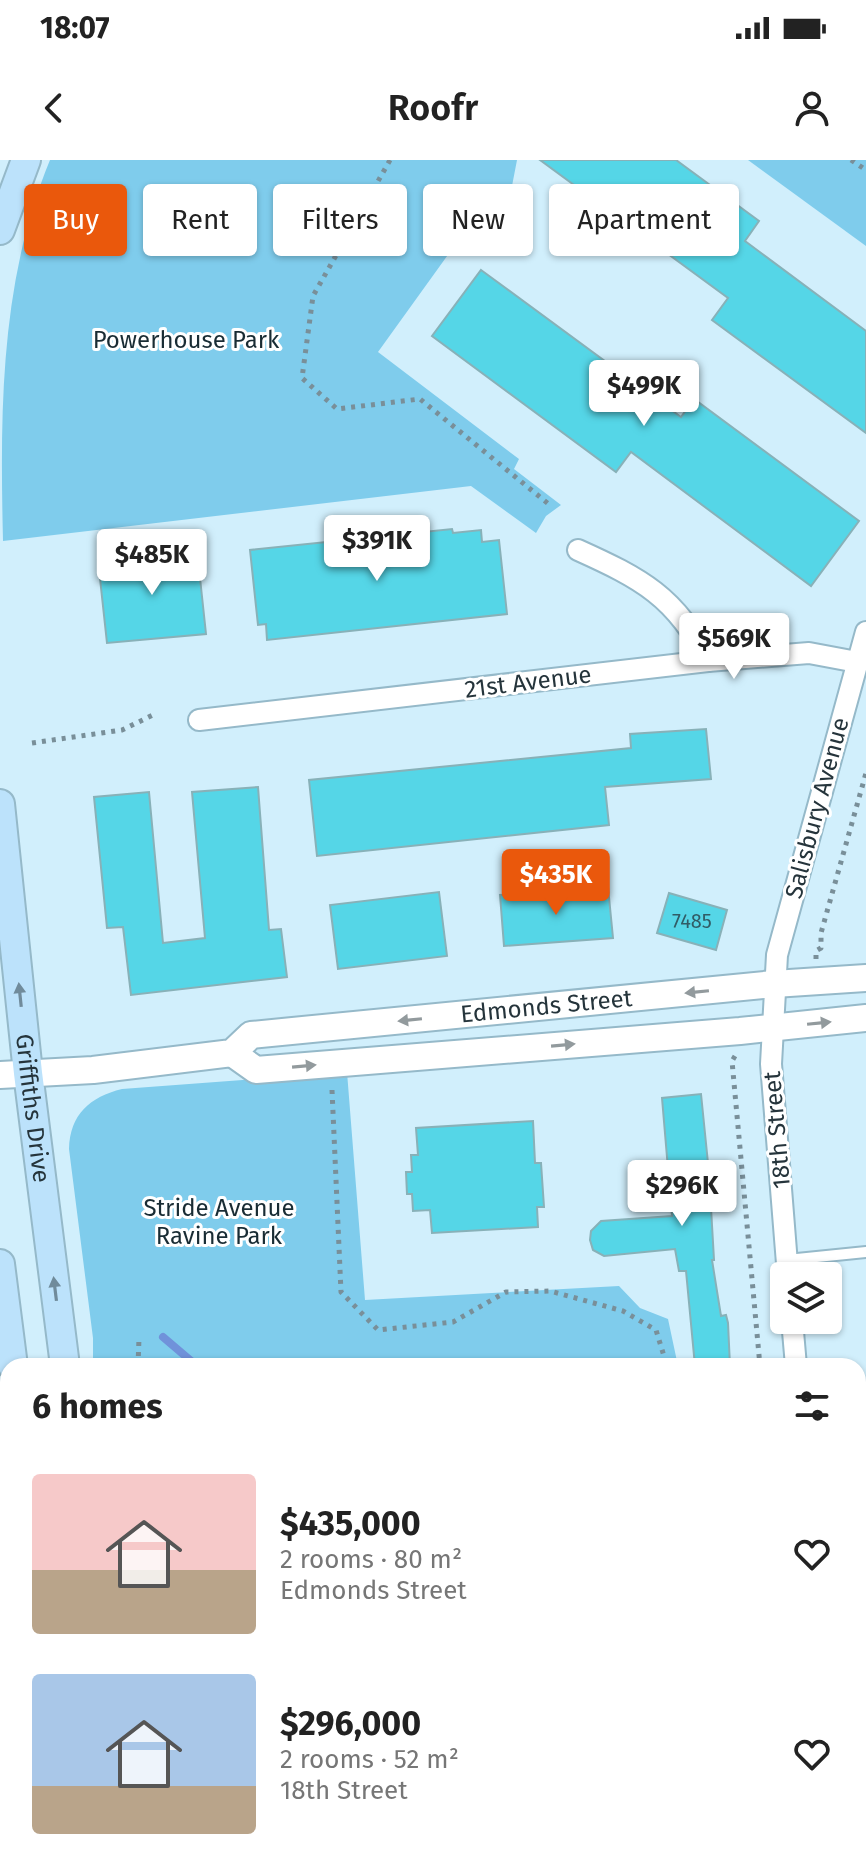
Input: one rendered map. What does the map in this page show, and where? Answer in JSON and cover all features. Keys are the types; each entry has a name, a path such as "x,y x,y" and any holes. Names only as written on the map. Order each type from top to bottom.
{"main road":[{"path":"0,230 26,160"},
{"name":"Griffiths Drive","path":"0,804 28,1073 64,1358"},
{"path":"0,1264 12,1358"}],"street":[{"path":"578,550 625,571 669,603 693,630 708,661"},
{"name":"Salisbury Avenue","path":"774,984 777,955 866,632"},
{"name":"21st Avenue","path":"199,720 708,661 809,653 857,662"},
{"name":"Edmonds Street","path":"0,1075 93,1070 232,1053 251,1035 774,984 866,978"},
{"name":"18th Street","path":"774,984 771,1064 788,1262"},
{"name":"Edmonds Street","path":"232,1053 256,1070 866,1018"},
{"path":"793,1334 795,1358"}],"lane":[{"path":"817,1262 866,1252"}],"path":[{"path":"382,160 384,169"},
{"path":"390,160 313,296 302,378 337,409 420,399 551,506"},
{"path":"851,160 866,170"},
{"path":"32,743 122,730 153,715"},
{"path":"816,951 821,948 821,933 866,773"},
{"path":"732,1061 759,1358"},
{"path":"332,1090 341,1292 378,1330 453,1322 506,1292 550,1291 623,1311 656,1330 665,1358"},
{"path":"138,1358 139,1338"}],"green space":[{"name":"Powerhouse Park","path":"50,160 517,160 512,184 423,184 423,256 447,256 378,352 519,459 514,469 561,505 546,516 536,533 471,486 3,541 3,395 12,299 24,241 24,256 127,256 127,184 42,184"},
{"path":"748,160 866,160 866,246"},
{"name":"Stride Avenue Ravine Park","path":"347,1072 365,1300 619,1286 640,1308 668,1319 676,1358 93,1358 70,1137 78,1117 91,1102 122,1089"}],"building":[{"path":"540,160 676,160 709,184 573,184"},
{"path":"739,206 759,221 745,241 866,331 866,433 712,320 728,298 671,256 739,256"},
{"path":"481,270 681,417 694,399 859,521 811,586 631,452 616,472 432,336"},
{"path":"452,529 453,533 481,530 482,542 499,540 507,614 267,640 266,624 258,625 250,550"},
{"path":"197,550 206,634 107,643 98,560"},
{"path":"706,729 711,779 605,787 609,825 317,856 309,780 631,748 630,734"},
{"path":"258,787 269,930 281,929 287,977 131,995 123,927 107,928 94,797 149,792 163,943 205,938 192,792"},
{"path":"608,887 613,938 504,946 500,895"},
{"path":"439,892 447,956 338,969 330,905"},
{"path":"669,893 727,910 716,950 657,933"},
{"path":"701,1094 709,1173 712,1260 721,1316 726,1315 728,1323 730,1358 694,1358 686,1271 679,1271 675,1249 604,1256 593,1250 590,1240 591,1231 601,1221 672,1216 662,1098"},
{"path":"533,1121 535,1163 541,1163 544,1207 537,1207 538,1227 432,1233 430,1210 413,1211 412,1194 407,1194 406,1172 412,1172 411,1155 418,1155 416,1128"}],"waterway":[{"path":"163,1337 188,1358"}]}
